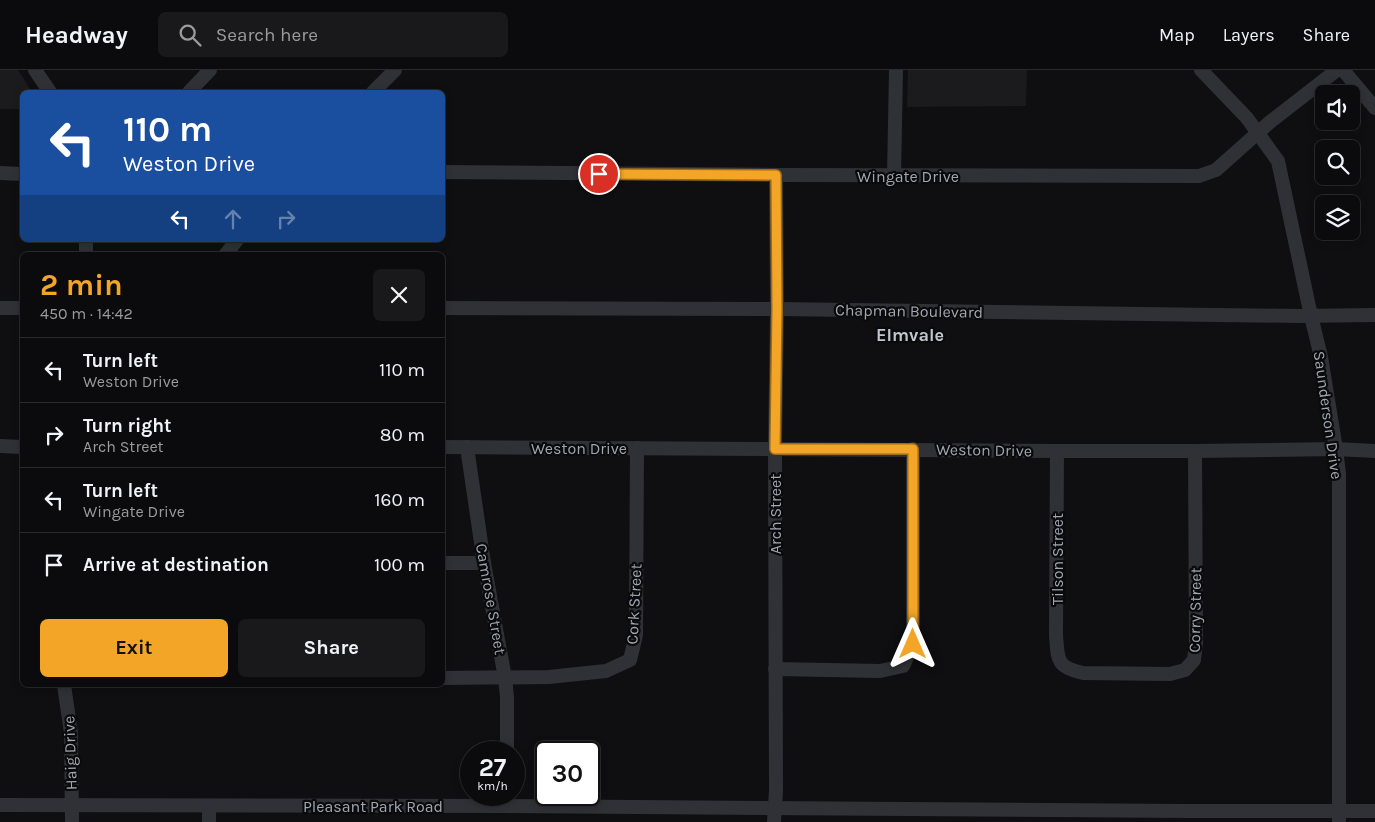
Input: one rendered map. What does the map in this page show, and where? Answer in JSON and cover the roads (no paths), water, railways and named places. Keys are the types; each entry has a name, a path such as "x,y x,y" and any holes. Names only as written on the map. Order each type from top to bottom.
{"street":[{"path":"35,70 49,90"},
{"path":"191,90 210,70"},
{"path":"375,90 395,70"},
{"path":"894,176 896,70"},
{"name":"Saunderson Drive","path":"1201,70 1247,118 1278,161 1321,357 1339,473 1339,816"},
{"name":"Wingate Drive","path":"445,172 894,176 1199,176 1216,170 1258,133 1337,70"},
{"path":"1343,70 1375,108"},
{"path":"0,173 20,174"},
{"name":"Arch Street","path":"775,815 776,175"},
{"path":"227,252 235,242"},
{"path":"0,308 20,308"},
{"name":"Chapman Boulevard","path":"445,308 777,309 1311,316 1375,315"},
{"path":"0,446 20,447"},
{"name":"Weston Drive","path":"445,447 1057,451 1336,449 1375,451"},
{"name":"Camrose Street","path":"467,447 484,563 505,678 507,741"},
{"name":"Cork Street","path":"445,678 505,678 606,671 630,660 636,636 637,448"},
{"path":"775,669 880,671 903,666 913,644 913,449"},
{"name":"Tilson Street","path":"1057,451 1056,635 1057,654 1063,666"},
{"name":"Corry Street","path":"1063,666 1083,673 1170,674 1185,670 1194,660 1196,643 1194,451"},
{"path":"445,563 484,563"},
{"name":"Haig Drive","path":"64,687 71,733 72,822"},
{"name":"Pleasant Park Road","path":"0,805 208,806 460,802"},
{"name":"Pleasant Park Road","path":"525,802 775,815 1339,816 1375,811"},
{"path":"208,806 208,822"},
{"path":"636,808 636,822"}],"district":[{"name":"Elmvale","path":"910,335"}]}
